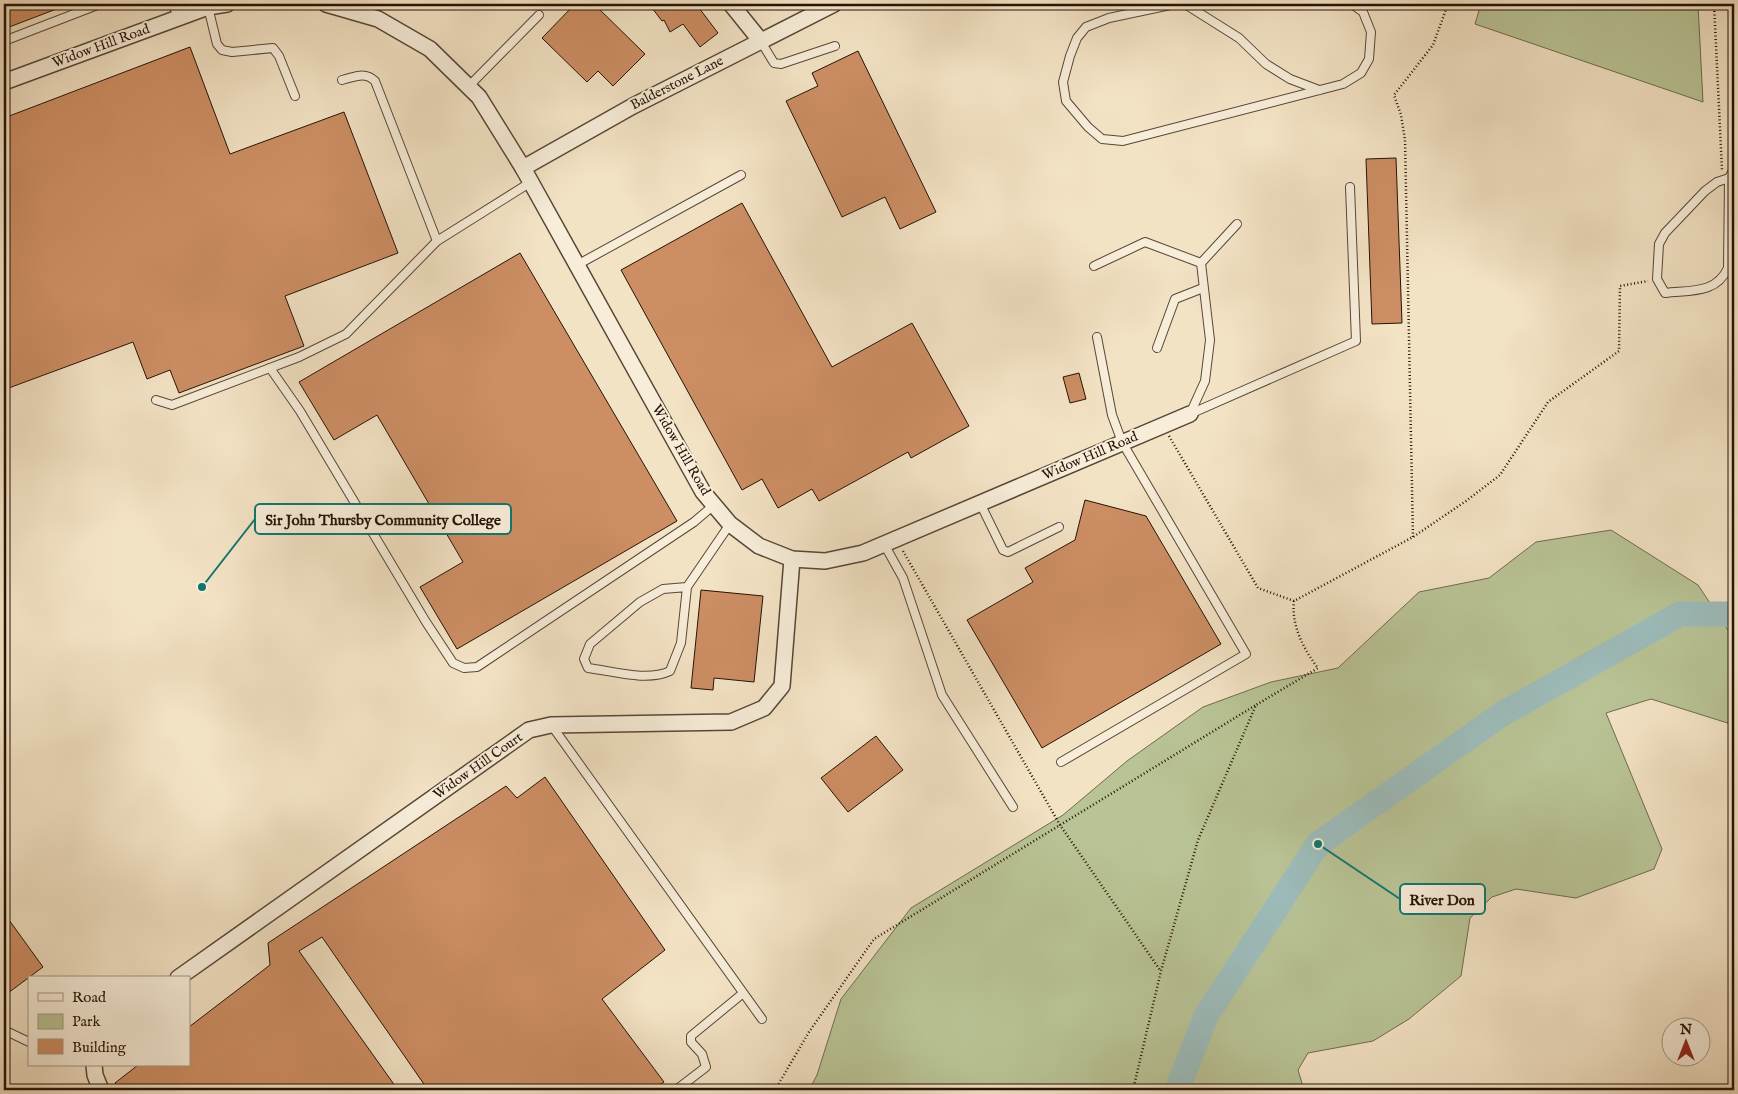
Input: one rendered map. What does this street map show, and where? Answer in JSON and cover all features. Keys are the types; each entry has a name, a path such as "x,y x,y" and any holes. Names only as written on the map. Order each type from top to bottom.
{"street":[{"name":"Widow Hill Road","path":"4,82 176,11 227,4"},
{"name":"Widow Hill Road","path":"326,4 378,19 430,50 479,97 531,182 703,492 730,524 759,546 792,559 825,561 863,553 1190,414"},
{"path":"731,4 760,40"},
{"name":"Balderstone Lane","path":"523,168 633,106 834,4"},
{"name":"Widow Hill Court","path":"181,976 529,730 551,725 731,722 764,708 782,686 792,559"},
{"path":"94,1066 95,1076 101,1090"}],"lane":[{"path":"4,40 100,4"},
{"path":"1175,4 1109,18 1086,27 1077,38 1063,82 1066,100 1088,127 1102,139 1123,141 1343,84 1360,72 1369,59 1371,32 1364,12 1352,4"},
{"path":"1185,4 1238,38 1266,64 1290,79 1319,90"},
{"path":"208,6 217,44 222,50 232,52 273,48 295,96"},
{"path":"468,87 539,15"},
{"path":"760,40 774,63 781,64 835,46"},
{"path":"342,80 361,75 370,76 375,81 437,241"},
{"path":"1726,179 1728,268 1723,280 1710,288 1665,293 1657,279 1659,244 1664,232 1705,191 1726,179 1734,169"},
{"path":"577,265 741,175"},
{"path":"156,400 172,405 299,357 346,334 437,241 531,182"},
{"path":"1190,414 1356,341 1350,187"},
{"path":"1200,263 1237,224"},
{"path":"1094,266 1145,242 1200,263"},
{"path":"1190,414 1205,381 1210,340 1200,263"},
{"path":"1157,348 1175,299 1203,288"},
{"path":"1061,762 1246,654 1122,442 1112,415 1097,337"},
{"path":"270,368 300,411 345,484 426,622 453,663 464,668 477,667 694,522 714,506"},
{"path":"980,503 1003,550 1008,552 1059,527"},
{"path":"687,587 662,589 618,618 590,644 584,659 588,668 645,675 662,674 670,671 681,643 687,587 730,524"},
{"path":"890,542 942,695 1014,808"},
{"path":"551,725 650,861 742,994 762,1019"},
{"path":"676,1090 706,1067 702,1054 691,1042 691,1036 742,994"},
{"path":"4,1030 28,1042"}],"path":[{"path":"1413,537 1405,140 1401,116 1394,95 1433,45 1448,4"},
{"path":"1714,4 1726,179"},
{"path":"1163,425 1258,588 1294,601 1413,537 1500,475 1548,402 1619,351 1620,286 1657,279"},
{"path":"890,542 1060,824 1161,971"},
{"path":"775,1090 809,1032 874,939 1318,668 1300,638 1292,616 1294,601"},
{"path":"1133,1090 1161,971 1198,840 1256,705"}],"green space":[{"path":"1481,4 1698,4 1703,102 1475,24"},
{"path":"1611,530 1698,585 1734,639 1734,725 1651,699 1606,713 1662,849 1654,869 1576,898 1516,889 1492,897 1470,918 1461,976 1409,1019 1373,1041 1308,1053 1298,1070 1304,1090 809,1090 817,1075 841,999 911,908 1063,815 1127,761 1203,707 1271,682 1338,668 1419,592 1489,578 1536,542"}],"building":[{"path":"4,4 67,4 67,5 4,29"},
{"path":"575,4 594,4 645,54 613,86 598,71 587,82 542,38"},
{"path":"649,4 696,4 718,33 700,47 683,24 670,32 664,20 662,21"},
{"path":"190,47 230,154 344,112 398,253 285,296 304,346 179,393 170,370 147,379 133,342 6,389 4,383 4,118"},
{"path":"858,51 936,212 900,229 885,197 842,217 786,101 818,86 812,73"},
{"path":"1396,158 1402,323 1372,324 1366,159"},
{"path":"742,203 832,367 912,323 969,426 911,458 908,452 819,501 812,489 778,508 762,479 742,490 621,270"},
{"path":"520,253 677,521 457,649 420,587 463,562 377,415 334,440 299,382"},
{"path":"1079,373 1086,399 1070,403 1063,377"},
{"path":"1085,500 1146,516 1221,644 1042,748 967,620 1033,582 1025,568 1075,540"},
{"path":"701,590 763,596 754,682 714,678 713,690 691,688"},
{"path":"876,736 903,770 848,812 821,778"},
{"path":"545,777 665,950 602,999 664,1082 652,1090 428,1090 322,937 299,951 398,1090 120,1090 115,1083 137,1066 190,1066 190,1026 270,965 268,943 506,786 517,798"},
{"path":"4,913 43,967 28,976 28,978 4,996"}],"waterway":[{"path":"1177,1090 1206,1016 1318,844 1502,714 1680,614 1734,614"}],"place":[{"name":"Sir John Thursby Community College","path":"202,587"},
{"name":"River Don","path":"1318,844"}]}
